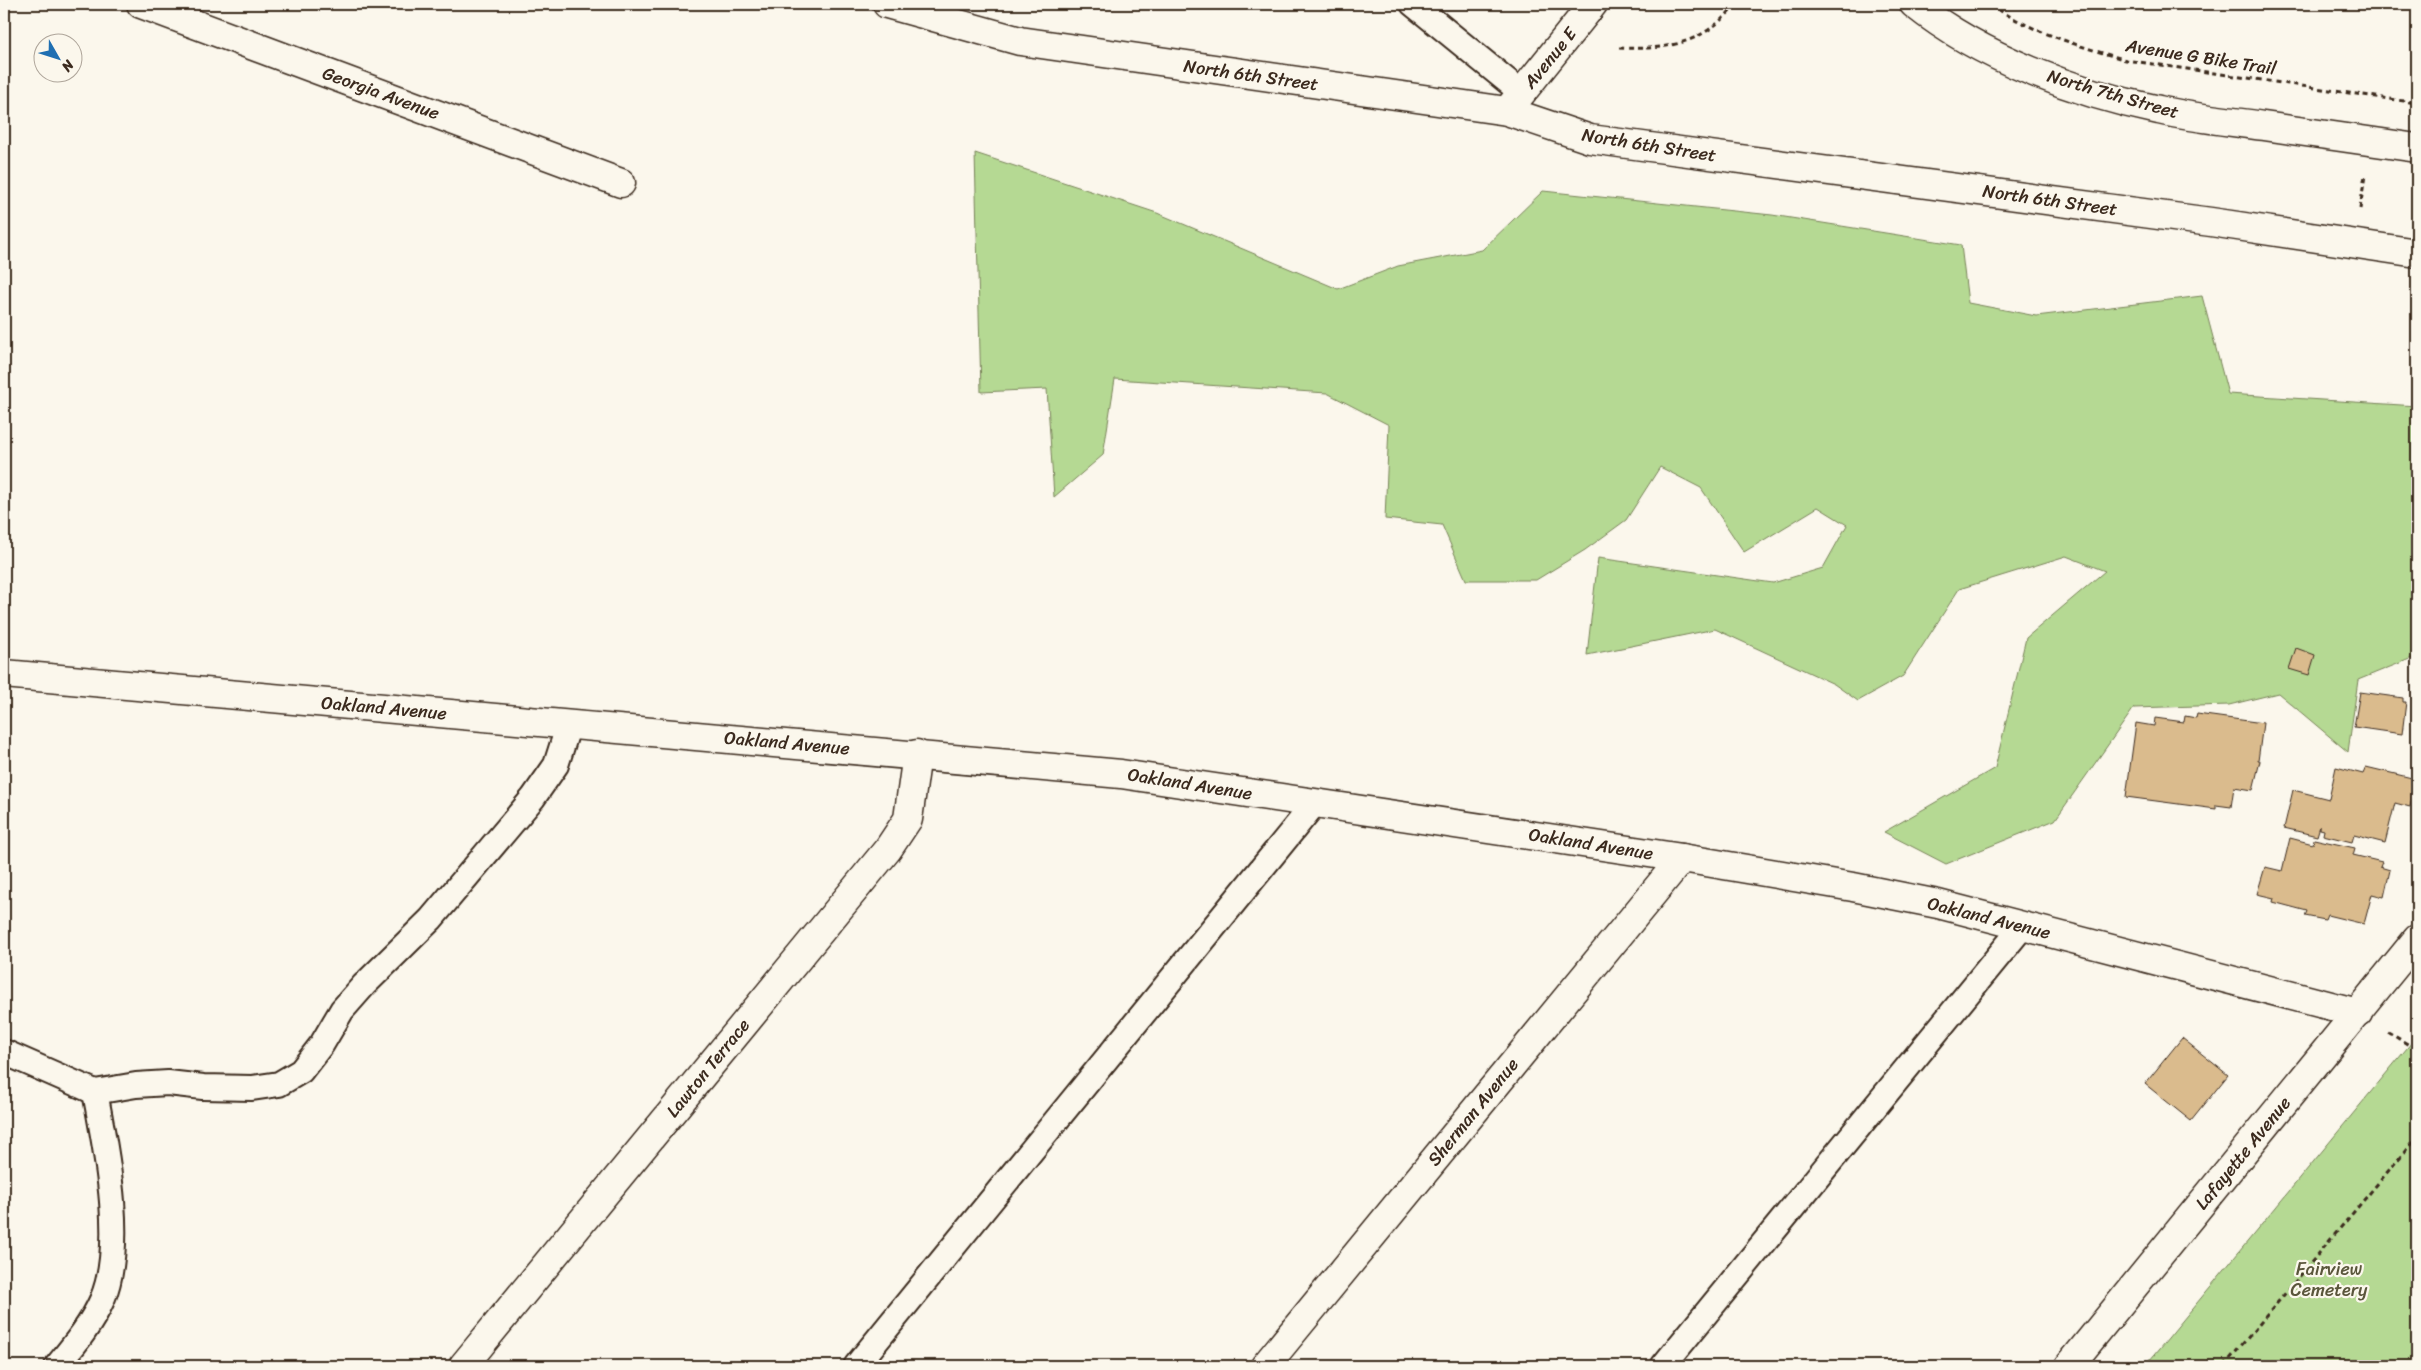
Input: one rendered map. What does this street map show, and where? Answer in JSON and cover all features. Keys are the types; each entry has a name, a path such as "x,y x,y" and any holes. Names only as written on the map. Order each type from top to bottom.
{"street":[{"name":"Georgia Avenue","path":"141,4 621,183"},
{"name":"North 6th Street","path":"887,4 1020,42 1515,102 1590,139 2201,220 2417,253"},
{"name":"Avenue E","path":"1515,102 1593,4"},
{"name":"North 7th Street","path":"1914,4 1957,34 1990,52 2049,78 2096,93 2158,110 2417,148"},
{"name":"Oakland Avenue","path":"4,674 917,754 1121,774 1682,858 1853,887 1938,904 2358,1013"},
{"name":"Lawton Terrace","path":"463,1366 888,849 908,818 917,754"},
{"name":"Sherman Avenue","path":"1265,1366 1682,858"},
{"name":"Lafayette Avenue","path":"2069,1366 2417,939"}],"lane":[{"path":"1414,4 1515,102"},
{"path":"4,1052 95,1092 136,1085 168,1083 203,1088 252,1088 279,1084 301,1071 322,1044 342,1010 364,985 431,919 533,798 556,766 569,724"},
{"path":"856,1366 1315,803"},
{"path":"1663,1366 2023,926"},
{"path":"57,1366 89,1326 103,1298 112,1264 112,1216 107,1156 95,1092"}],"path":[{"path":"1619,48 1654,49 1689,41 1714,26 1736,4"},
{"name":"Avenue G Bike Trail","path":"1991,4 2038,29 2080,47 2126,60 2417,103"},
{"path":"2360,210 2365,172"},
{"path":"2224,1366 2417,1137"}],"green space":[{"path":"975,153 1157,213 1338,289 1398,266 1482,250 1543,191 1772,215 1961,245 1968,303 2036,316 2202,296 2228,394 2417,406 2417,656 2358,680 2348,752 2278,693 2229,705 2134,708 2055,820 1946,864 1884,832 1995,768 2026,638 2105,571 2066,556 1959,589 1903,676 1858,701 1834,684 1715,629 1587,655 1598,558 1773,583 1823,568 1847,525 1818,507 1744,552 1701,488 1660,467 1626,520 1585,550 1536,580 1466,580 1442,525 1385,519 1389,425 1327,393 1115,379 1103,455 1054,497 1047,389 981,392"},
{"name":"Fairview Cemetery","path":"2417,1036 2417,1366 2145,1366"}],"building":[{"path":"2296,648 2315,655 2309,675 2289,669"},
{"path":"2360,692 2403,698 2403,702 2406,702 2402,734 2354,727"},
{"path":"2197,714 2263,723 2258,761 2260,761 2253,790 2234,787 2231,807 2216,805 2216,809 2126,797 2136,723 2154,726 2155,718 2184,722 2185,716 2196,718"},
{"path":"2336,767 2363,774 2366,767 2416,779 2410,807 2395,803 2385,843 2354,835 2352,842 2323,835 2324,830 2320,829 2320,826 2317,836 2284,828 2293,790 2329,799"},
{"path":"2290,838 2313,844 2314,839 2355,848 2353,855 2382,862 2380,867 2390,870 2384,897 2372,894 2364,924 2327,915 2325,920 2305,916 2307,911 2273,902 2274,898 2257,894 2265,867 2282,871"},
{"path":"2182,1038 2228,1075 2191,1121 2145,1084"}]}
